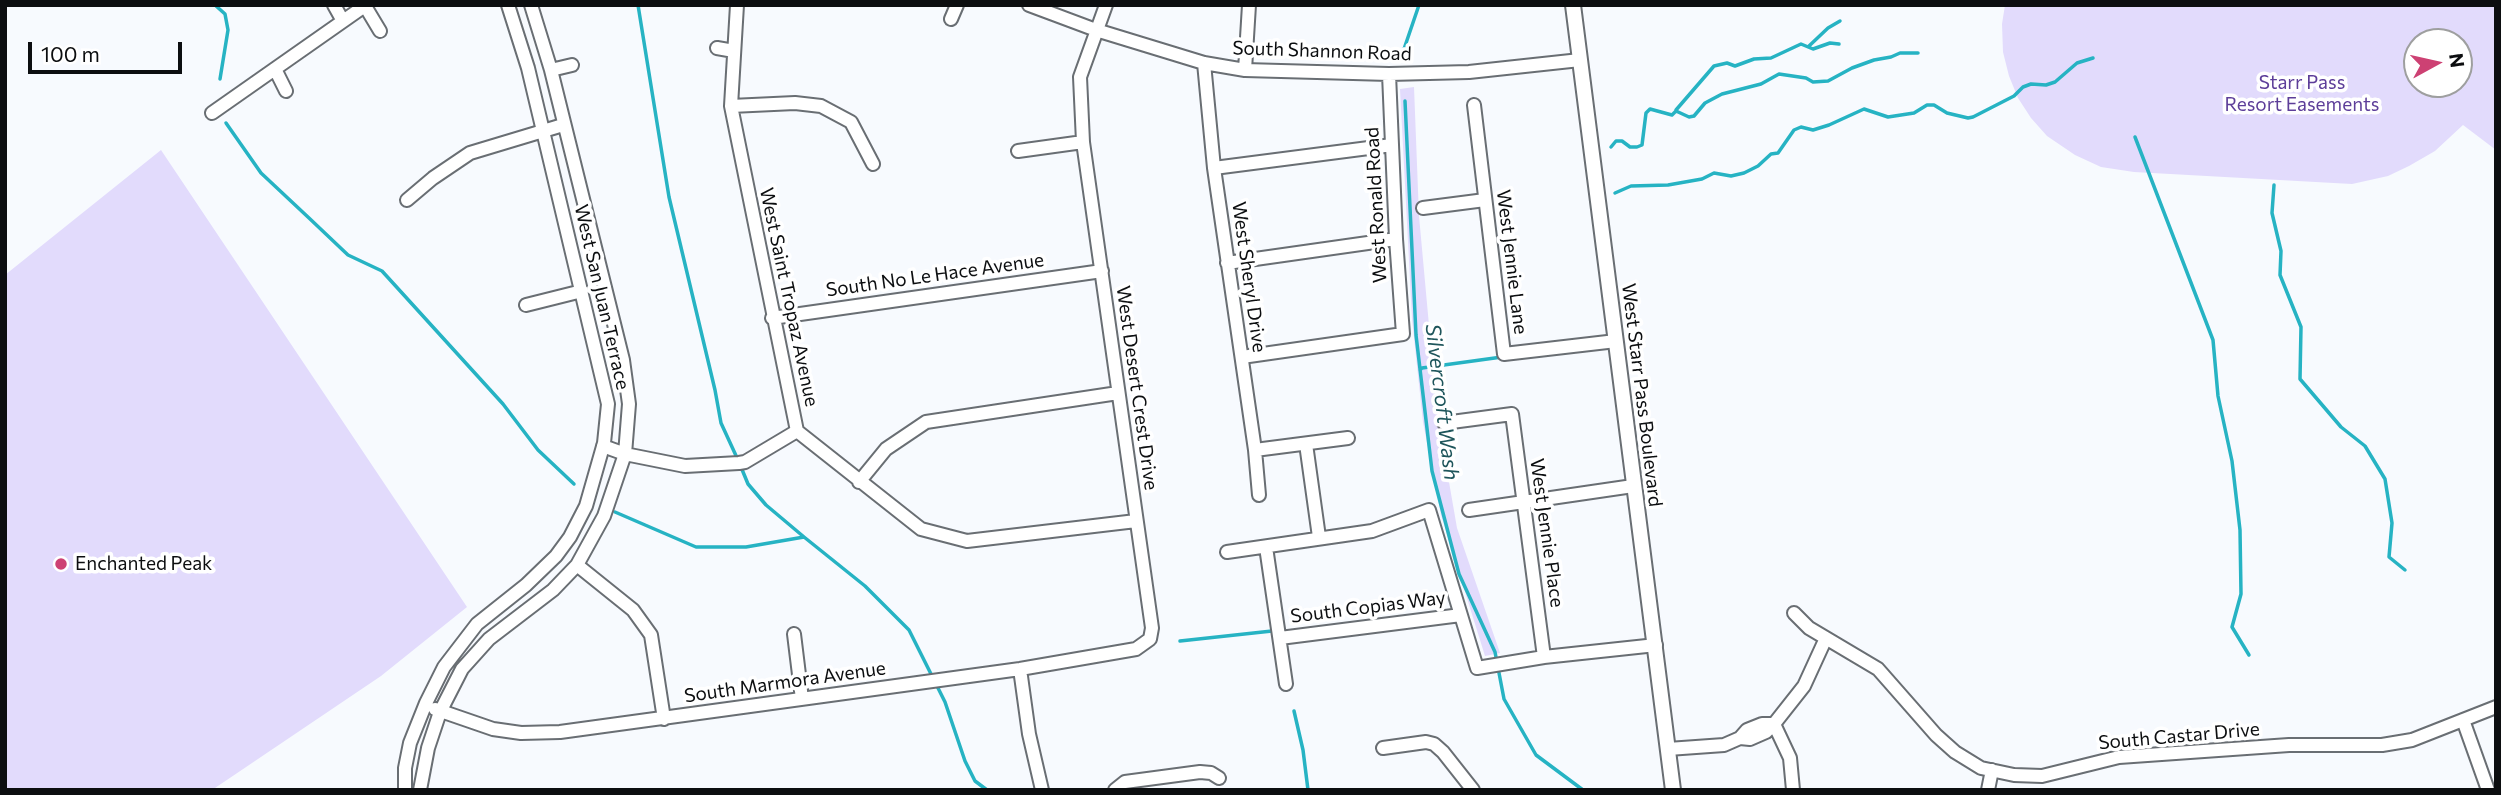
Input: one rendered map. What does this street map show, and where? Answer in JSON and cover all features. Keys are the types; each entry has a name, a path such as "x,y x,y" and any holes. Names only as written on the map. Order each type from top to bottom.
{"street":[{"path":"334,5 343,20"},
{"name":"West San Juan Terrace","path":"405,790 405,768 410,743 444,667 477,624 526,585 556,556 570,537 586,506 603,446 608,404 528,68 508,5"},
{"name":"West San Juan Terrace","path":"420,790 428,748 440,712 462,669 489,639 553,590 577,565 604,516 625,454 629,404 623,360 551,70 531,5"},
{"name":"West Saint Tropaz Avenue","path":"737,5 731,106 797,431 921,529 967,541 1136,521"},
{"path":"951,19 957,5"},
{"name":"South Shannon Road","path":"1029,5 1096,30 1203,64 1245,70 1389,74 1469,72 1580,60"},
{"name":"West Desert Crest Drive","path":"1106,5 1080,77 1083,142 1154,643"},
{"path":"1245,70 1248,5"},
{"name":"West Starr Pass Boulevard","path":"1573,5 1674,790"},
{"path":"212,113 366,6 380,31"},
{"path":"717,48 734,51"},
{"name":"West Sheryl Drive","path":"1203,64 1214,168 1255,450 1259,495"},
{"path":"551,70 572,65"},
{"path":"275,69 286,91"},
{"name":"West Ronald Road","path":"1242,357 1403,334 1389,74"},
{"path":"731,106 795,103 821,106 850,122 873,164"},
{"name":"West Jennie Lane","path":"1474,105 1504,354 1616,341"},
{"path":"407,200 470,153 563,125"},
{"path":"1018,151 1083,142"},
{"path":"1214,168 1392,145"},
{"path":"1423,208 1485,200"},
{"path":"1227,263 1396,239"},
{"name":"South No Le Hace Avenue","path":"772,318 1102,271"},
{"path":"526,305 582,291"},
{"path":"859,482 886,449 926,422 1118,393"},
{"name":"West Jennie Place","path":"1444,423 1512,414 1544,657"},
{"path":"603,446 625,454 685,466 745,462 797,431"},
{"path":"1255,450 1348,438"},
{"path":"1306,444 1319,537"},
{"path":"1469,510 1633,486"},
{"path":"1227,552 1372,531 1430,510 1477,668 1544,657 1656,645"},
{"path":"1266,547 1286,684"},
{"path":"577,565 633,610 651,635 664,719"},
{"name":"South Castar Drive","path":"1794,613 1808,628 1878,669 1955,752 1981,768 2014,775 2042,776 2119,757 2289,745 2382,745 2412,740 2496,707"},
{"name":"South Copias Way","path":"1280,638 1461,615"},
{"path":"794,634 802,699"},
{"path":"1668,749 1724,745 1766,732 1804,686 1826,638"},
{"name":"South Marmora Avenue","path":"426,704 440,712 493,729 520,733 560,732 1020,669 1136,649 1154,643"},
{"path":"1020,669 1042,790"},
{"path":"2463,720 2488,790"},
{"path":"1774,724 1790,758 1793,790"},
{"path":"1384,748 1435,741 1473,790"},
{"path":"1988,790 1992,770"},
{"path":"1113,788 1125,782 1200,772 1212,773 1223,780"}],"green space":[{"name":"Starr Pass Resort Easements","path":"2005,5 2496,5 2496,150 2463,125 2435,151 2409,166 2388,176 2352,184 2134,172 2101,167 2075,155 2047,136 2031,118 2018,98 2003,52 2002,24"},
{"path":"1414,87 1419,216 1437,413 1457,528 1500,653 1485,656 1441,515 1423,422 1412,319 1400,89"},
{"path":"161,150 467,607 381,676 212,790 5,790 5,275"}],"waterway":[{"path":"215,5 225,14 228,30 220,79"},
{"path":"638,5 669,197 721,423 738,460"},
{"name":"Silvercroft Wash","path":"1404,49 1419,5"},
{"path":"1809,46 1840,21"},
{"path":"1676,110 1714,66 1727,63 1735,66 1754,59 1771,58 1801,44 1813,49 1830,43 1839,44"},
{"path":"1611,147 1616,141 1622,141 1630,147 1642,145 1646,113 1650,109 1672,115 1676,111 1689,117 1694,116 1705,103 1722,94 1761,84 1779,74 1806,78 1813,82 1828,81 1874,60 1900,53 1918,53"},
{"path":"1615,193 1631,186 1668,185 1702,179 1714,173 1731,176 1744,173 1758,166 1771,154 1778,153 1794,130 1801,127 1813,130 1864,109 1888,117 1914,113 1927,105 1934,105 1947,113 1973,117 2014,96 2023,87 2055,82 2077,63 2093,58"},
{"name":"Silvercroft Wash","path":"1405,101 1416,335 1432,471 1459,574 1495,652 1504,699 1536,755 1583,790"},
{"path":"226,123 261,173 348,255 382,271 503,404 538,450 574,484"},
{"path":"2135,137 2213,340 2218,396 2232,461 2240,530 2241,594 2232,627 2249,655"},
{"path":"2274,185 2272,213 2281,251 2280,275 2301,327 2300,379 2341,427 2365,446 2385,479 2392,523 2389,557 2405,570"},
{"path":"1420,370 1502,357"},
{"path":"741,467 748,484 766,505 804,537"},
{"path":"615,512 696,547 746,547 804,537 865,586 909,630 945,702 965,761 975,781 987,790"},
{"path":"1180,641 1272,631"},
{"path":"1294,711 1308,790"}],"place":[{"name":"Enchanted Peak","path":"61,564"}]}
